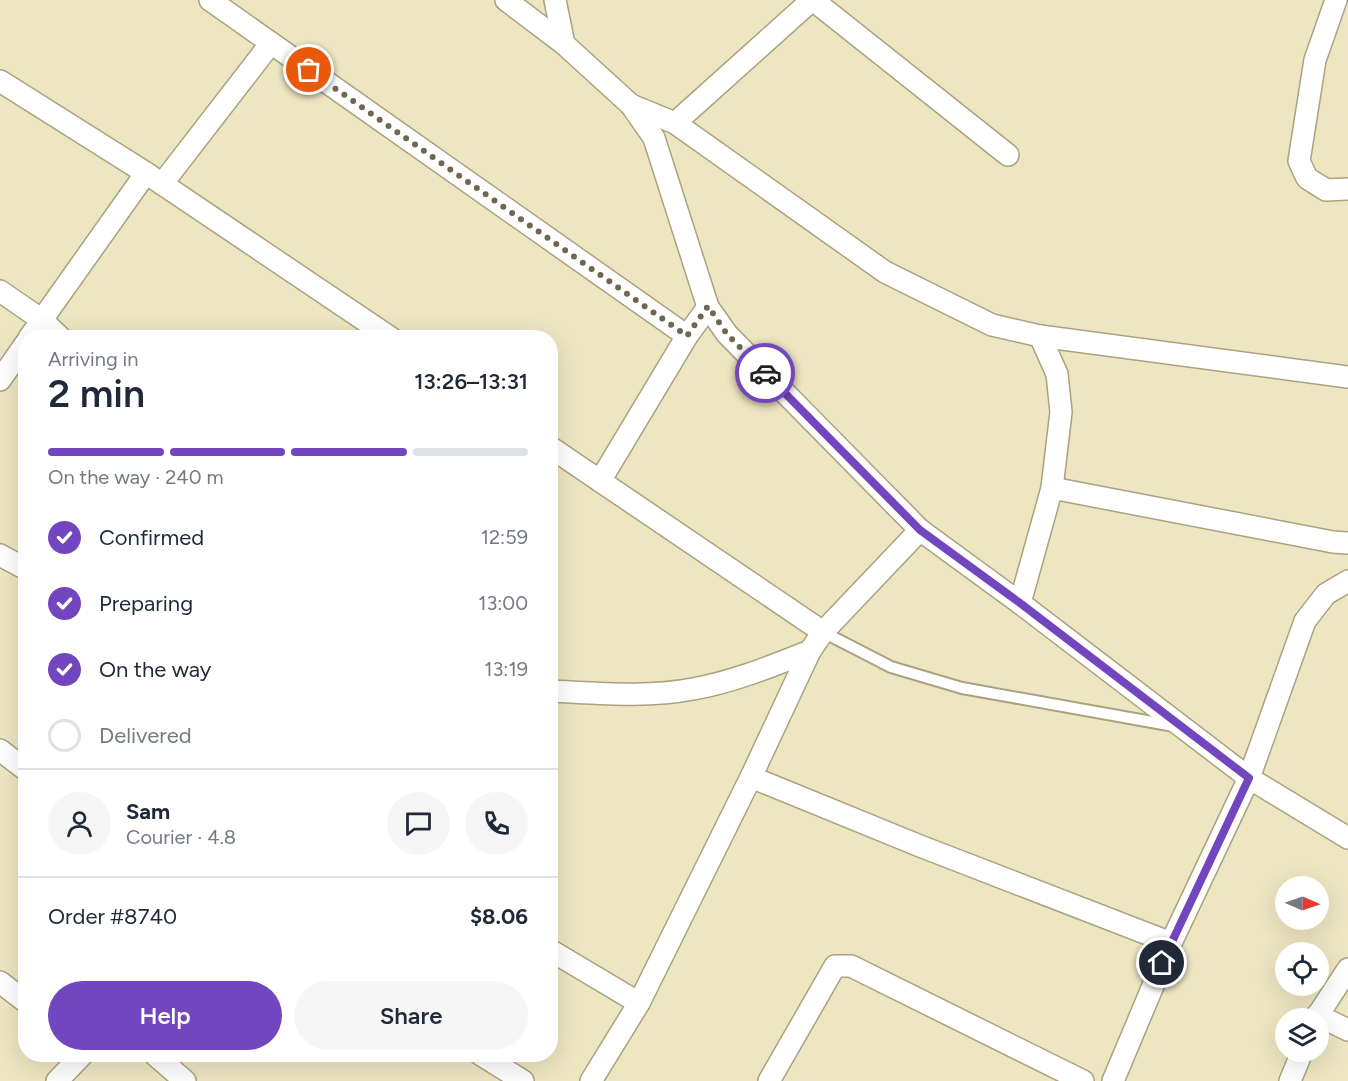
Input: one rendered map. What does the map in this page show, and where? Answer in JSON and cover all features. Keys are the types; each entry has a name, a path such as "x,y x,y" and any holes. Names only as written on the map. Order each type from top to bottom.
{"street":[{"path":"210,0 687,336"},
{"path":"506,0 564,44 631,105 654,138 708,306 727,334 920,530 1020,603 1249,778 1348,838"},
{"path":"555,0 564,44"},
{"path":"675,123 813,0 1008,155"},
{"path":"1332,2 1315,60 1299,161 1307,178 1326,190 1348,189"},
{"path":"35,330 154,178 271,43"},
{"path":"0,81 154,178 379,330"},
{"path":"631,105 675,123 885,272 992,325 1040,336 1348,377"},
{"path":"0,291 53,330"},
{"path":"600,482 687,336 708,306"},
{"path":"1020,603 1052,488 1061,412 1057,374 1040,336"},
{"path":"0,380 18,354"},
{"path":"558,453 823,632"},
{"path":"1052,488 1348,543"},
{"path":"591,1081 639,1003 751,777 810,651 823,632 920,530"},
{"path":"0,555 18,565"},
{"path":"1113,1081 1171,943 1249,778 1305,621 1326,594 1348,581"},
{"path":"558,691 626,695 692,690 760,671 810,651"},
{"path":"0,750 18,764"},
{"path":"751,777 1171,943"},
{"path":"558,955 639,1003"},
{"path":"769,1081 835,966 851,966 1083,1081"},
{"path":"1322,1008 1348,969"},
{"path":"0,982 18,996"},
{"path":"1329,1022 1348,1030"},
{"path":"57,1081 75,1062"},
{"path":"163,1062 185,1081"},
{"path":"493,1062 523,1081"},
{"path":"1290,1081 1298,1062"}],"lane":[{"path":"823,632 891,667 962,688 1183,728"}],"way so far":[{"path":"309,70 687,336 708,306 727,334 765,373"}],"route":[{"path":"765,373 920,530 1020,603 1249,778 1162,963"}]}
